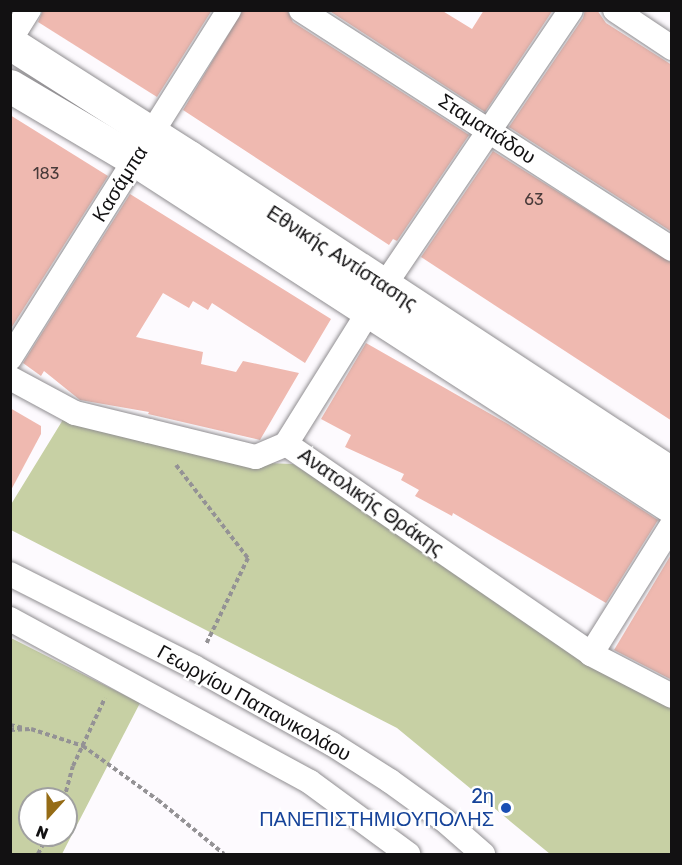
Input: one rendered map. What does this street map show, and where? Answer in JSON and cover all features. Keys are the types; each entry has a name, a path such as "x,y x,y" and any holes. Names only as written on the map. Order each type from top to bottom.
{"main road":[{"name":"Εθνικής Αντίστασης","path":"10,42 144,146 377,298 672,507"},
{"name":"Εθνικής Αντίστασης","path":"10,86 144,146"},
{"name":"Εθνικής Αντίστασης","path":"377,298 672,474"}],"street":[{"path":"10,42 29,10"},
{"name":"Κασάμπα","path":"10,358 230,10"},
{"name":"Σταματιάδου","path":"301,10 672,249"},
{"path":"286,444 377,298 571,10"},
{"path":"615,10 672,48"},
{"name":"Ανατολικής Θράκης","path":"10,378 75,413 256,457 286,444 591,654 672,696"},
{"path":"591,654 672,525"},
{"name":"Γεωργίου Παπανικολάου","path":"10,574 194,667 294,721 390,781 444,820 483,855"},
{"path":"10,619 310,782 408,855"}],"path":[{"path":"149,431 248,558 194,667"},
{"path":"67,787 73,766 116,675"},
{"path":"10,725 31,729 83,746 158,800 224,855"},
{"path":"10,730 31,729"}],"green space":[{"path":"64,418 239,462 293,464 671,707 671,854 550,854 397,728 11,530 10,506"},
{"path":"11,638 140,703 78,823 78,787 18,787 18,847 66,847 62,854 11,854"}],"building":[{"path":"43,10 212,10 157,97 38,22"},
{"path":"243,10 287,10 293,22 469,135 397,241 393,239 389,245 183,110"},
{"path":"328,10 441,10 472,29 484,10 553,10 485,112"},
{"path":"585,10 597,10 606,23 672,65 672,232 509,127 583,18"},
{"path":"10,115 108,176 10,330"},
{"path":"493,151 672,263 672,421 421,257"},
{"path":"130,194 331,319 305,363 212,303 208,310 193,301 189,308 163,293 136,337 203,352 201,364 236,372 243,361 299,373 260,440 148,414 149,412 80,400 44,371 41,376 23,363"},
{"path":"366,343 508,424 658,520 606,603 453,513 452,516 415,496 419,490 401,480 404,474 345,447 351,435 321,419"},
{"path":"10,408 41,426 41,434 10,492"},
{"path":"672,553 672,680 614,650"}],"place":[{"name":"2η ΠΑΝΕΠΙΣΤΗΜΙΟΥΠΟΛΗΣ","path":"506,808"}]}
